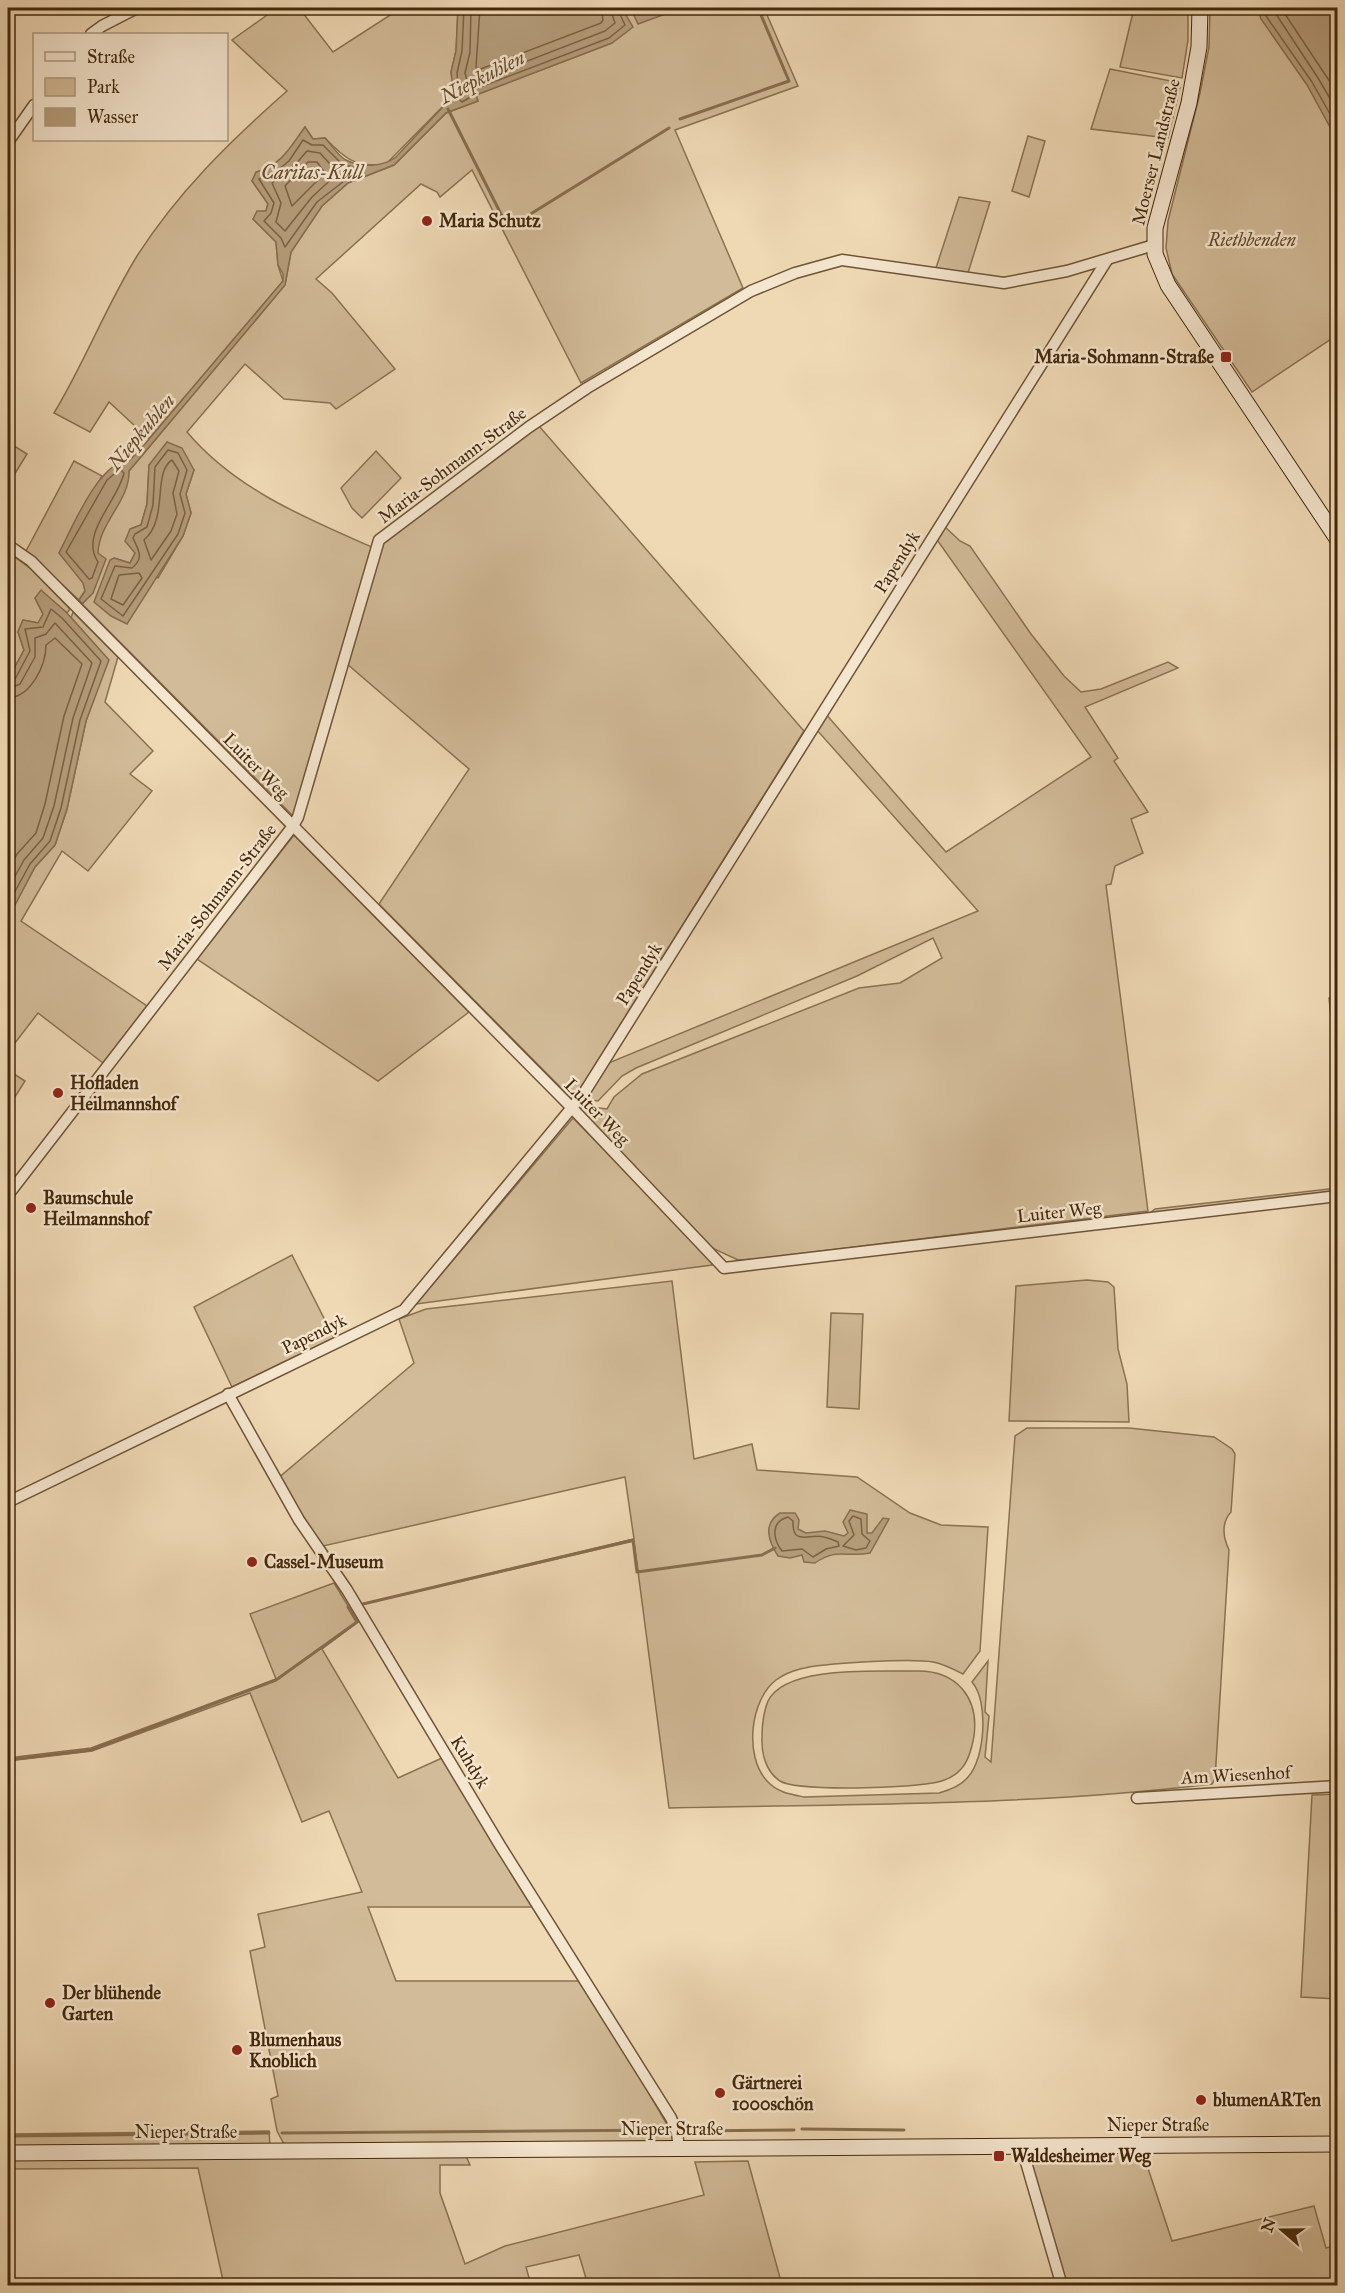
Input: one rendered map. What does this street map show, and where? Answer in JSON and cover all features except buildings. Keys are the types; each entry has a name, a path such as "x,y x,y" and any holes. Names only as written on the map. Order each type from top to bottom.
{"main road":[{"name":"Moerser Landstraße","path":"1200,8 1199,47 1193,83 1156,219 1154,245 1159,265 1168,285 1338,540"},
{"name":"Nieper Straße","path":"8,2153 1338,2144"}],"street":[{"path":"92,33 137,8"},
{"path":"8,142 33,106"},
{"name":"Maria-Sohmann-Straße","path":"8,1195 293,826 298,817 380,540 529,427 587,388 723,305 795,273 842,260 1004,283 1067,271 1154,245"},
{"name":"Papendyk","path":"8,1502 404,1310 573,1109 1107,260"},
{"name":"Luiter Weg","path":"8,545 31,561 573,1109 724,1268 1338,1196"},
{"name":"Kuhdyk","path":"228,1394 299,1520 347,1590 501,1847 671,2118 677,2133 679,2148"},
{"name":"Am Wiesenhof","path":"1137,1798 1338,1786"},
{"path":"1021,2145 1062,2286"}],"green space":[{"path":"277,8 299,8 333,52 401,8 458,8 456,51 451,72 454,95 386,164 367,165 345,157 325,138 313,139 305,127 285,156 252,181 268,203 266,211 253,219 276,242 278,265 283,281 149,439 109,402 90,432 54,413 126,275 153,233 187,189 225,148 287,91 232,40"},
{"path":"622,8 668,13 676,8 764,8 798,86 675,130 743,288 581,383 472,170 440,197 437,192 421,184 316,279 332,293 395,369 336,409 330,403 284,399 245,364 187,432 227,470 250,486 298,513 374,548 294,817 82,604 92,588 103,529 124,489 129,471 285,285 291,252 322,206 348,183 394,165 446,113 478,101 476,95 612,43 625,14","holes":["149,465 194,470 186,494 191,513 183,536 158,578 114,558 130,563 135,553 130,529 141,525 147,504"]},
{"path":"1134,8 1188,8 1188,40 1182,78 1120,67"},
{"name":"Riethbenden","path":"1210,8 1337,8 1337,335 1252,392 1172,274 1166,248 1168,221 1209,47"},
{"path":"1110,69 1181,83 1168,138 1091,129"},
{"path":"1028,136 1045,141 1029,197 1012,191"},
{"path":"959,197 990,202 968,273 936,268"},
{"path":"539,426 804,731 573,1100 379,904 469,769 346,663 382,540"},
{"path":"8,442 27,454 8,485"},
{"path":"376,451 401,478 362,518 352,508 341,488"},
{"path":"74,461 102,476 59,553 84,583 85,591 79,600 26,551"},
{"path":"943,525 960,541 970,546 1031,634 1064,676 1081,692 1101,689 1168,662 1178,668 1085,707 1118,758 1114,761 1148,812 1131,819 1143,853 1115,866 1111,884 1106,885 1148,1211 738,1260 712,1248 579,1110 583,1106 607,1109 614,1097 642,1074 859,988 900,983 942,958 933,938 857,976 636,1068 622,1076 598,1101 583,1099 606,1064 978,911 816,729 825,713 946,852 1091,757 935,537"},
{"path":"8,552 31,569 70,609 67,613 41,591 35,598 43,614 39,623 23,620 18,632 24,650 8,680"},
{"path":"73,612 118,657 105,702 153,751 130,774 152,791 88,871 62,851 21,921 147,1006 103,1063 38,1013 8,1052 8,901 15,904 35,867 55,845 67,809 86,721 108,660 71,618"},
{"path":"294,835 469,1012 378,1081 197,959"},
{"path":"1338,996 1337,1072 1329,998"},
{"path":"8,1070 25,1081 8,1108"},
{"path":"573,1118 712,1259 712,1265 416,1304"},
{"path":"1337,1188 1337,1191 1150,1213 1155,1209"},
{"path":"292,1255 334,1338 232,1387 194,1307"},
{"path":"1087,1280 1108,1282 1114,1287 1118,1349 1127,1384 1129,1422 1009,1421 1016,1286"},
{"path":"672,1281 694,1459 752,1444 757,1470 857,1477 910,1513 941,1525 988,1527 980,1651 963,1674 937,1663 888,1661 811,1667 782,1676 767,1689 760,1701 753,1729 755,1757 760,1770 771,1785 784,1792 804,1797 939,1793 959,1785 974,1769 978,1757 983,1716 981,1702 972,1682 988,1661 985,1712 989,1716 985,1757 991,1762 1015,1436 1027,1428 1129,1428 1214,1437 1232,1449 1235,1454 1231,1512 1224,1530 1229,1550 1215,1779 1212,1784 1009,1800 669,1808 634,1541 363,1604 634,1539 625,1477 319,1547 276,1480 414,1363 399,1319 426,1309"},
{"path":"831,1313 863,1314 859,1409 827,1407"},
{"path":"334,1583 358,1622 322,1649 398,1778 442,1758 537,1907 368,1907 396,1981 584,1981 669,2128 673,2128 673,2140 668,2144 285,2146 277,2131 271,2099 278,2096 250,1951 265,1947 258,1914 362,1892 329,1811 302,1822 250,1693 92,1751 8,1761 8,1758 91,1748 276,1679 250,1614"},
{"path":"836,1672 932,1672 954,1682 969,1699 973,1710 975,1722 971,1749 964,1766 953,1776 925,1784 831,1788 791,1784 780,1781 771,1773 764,1756 762,1728 768,1701 778,1689 794,1681"},
{"path":"1337,1794 1337,1999 1301,1997 1312,1795"},
{"path":"269,2131 270,2147 14,2149 10,2134"},
{"path":"1143,2153 1172,2241 1314,2206 1326,2248 1337,2245 1337,2285 1067,2285 1032,2165 1043,2154"},
{"path":"466,2156 470,2165 440,2165 440,2193 465,2264 505,2246 704,2195 695,2162 748,2161 782,2285 588,2285 579,2255 526,2267 531,2285 224,2285 198,2168 8,2169 8,2160"}],"water":[{"path":"458,8 622,8 633,27 612,43 476,95 478,101 446,113 394,165 348,183 322,206 291,252 285,285 129,471 125,492 103,531 100,542 98,553 106,559 93,593 82,604 79,600 85,591 83,583 59,553 97,483 118,463 129,461 144,445 283,281 283,274 278,265 276,242 253,219 257,211 266,211 268,204 252,181 256,172 279,160 305,127 313,139 325,138 340,156 352,163 378,164 396,157 454,95 451,72 456,51"},
{"path":"634,8 676,8 638,24 632,11"},
{"path":"1257,8 1337,8 1337,140 1307,85 1261,19"},
{"path":"167,442 182,448 194,470 186,494 191,513 183,536 127,624 111,616 94,602 110,560 114,558 130,563 135,553 125,541 130,529 141,525 147,504 149,465"},
{"path":"41,590 67,613 109,660 86,721 67,809 55,845 35,867 15,905 8,901 8,680 24,650 18,632 23,620 38,623 43,614 35,598"},
{"path":"850,1510 867,1514 867,1533 872,1533 883,1518 889,1519 870,1553 830,1555 815,1563 804,1562 802,1555 790,1558 778,1556 775,1551 770,1539 769,1528 774,1517 780,1513 795,1513 799,1520 798,1529 806,1533 825,1531 844,1536 848,1533 843,1522"}],"waterway":[{"path":"680,119 789,81 758,8"},
{"name":"Niepkuhlen","path":"448,109 508,228 669,128"},
{"path":"363,1604 633,1540 637,1572 762,1555 775,1548"},
{"path":"8,1760 91,1750 276,1680 357,1622 348,1607"},
{"path":"802,2129 904,2130"},
{"path":"282,2133 668,2130"},
{"path":"684,2131 794,2130"},
{"path":"11,2136 269,2133"}],"place":[{"name":"Maria Schutz","path":"427,221"},
{"name":"Maria-Sohmann-Straße","path":"1226,357"},
{"name":"Hofladen Heilmannshof","path":"58,1093"},
{"name":"Baumschule Heilmannshof","path":"31,1208"},
{"name":"Cassel-Museum","path":"252,1562"},
{"name":"Der blühende Garten","path":"50,2003"},
{"name":"Blumenhaus Knoblich","path":"237,2050"},
{"name":"Gärtnerei 1000schön","path":"720,2093"},
{"name":"blumenARTen","path":"1201,2100"},
{"name":"Waldesheimer Weg","path":"999,2156"}],"water label":[{"name":"Caritas-Kull","path":"312,172"}]}
